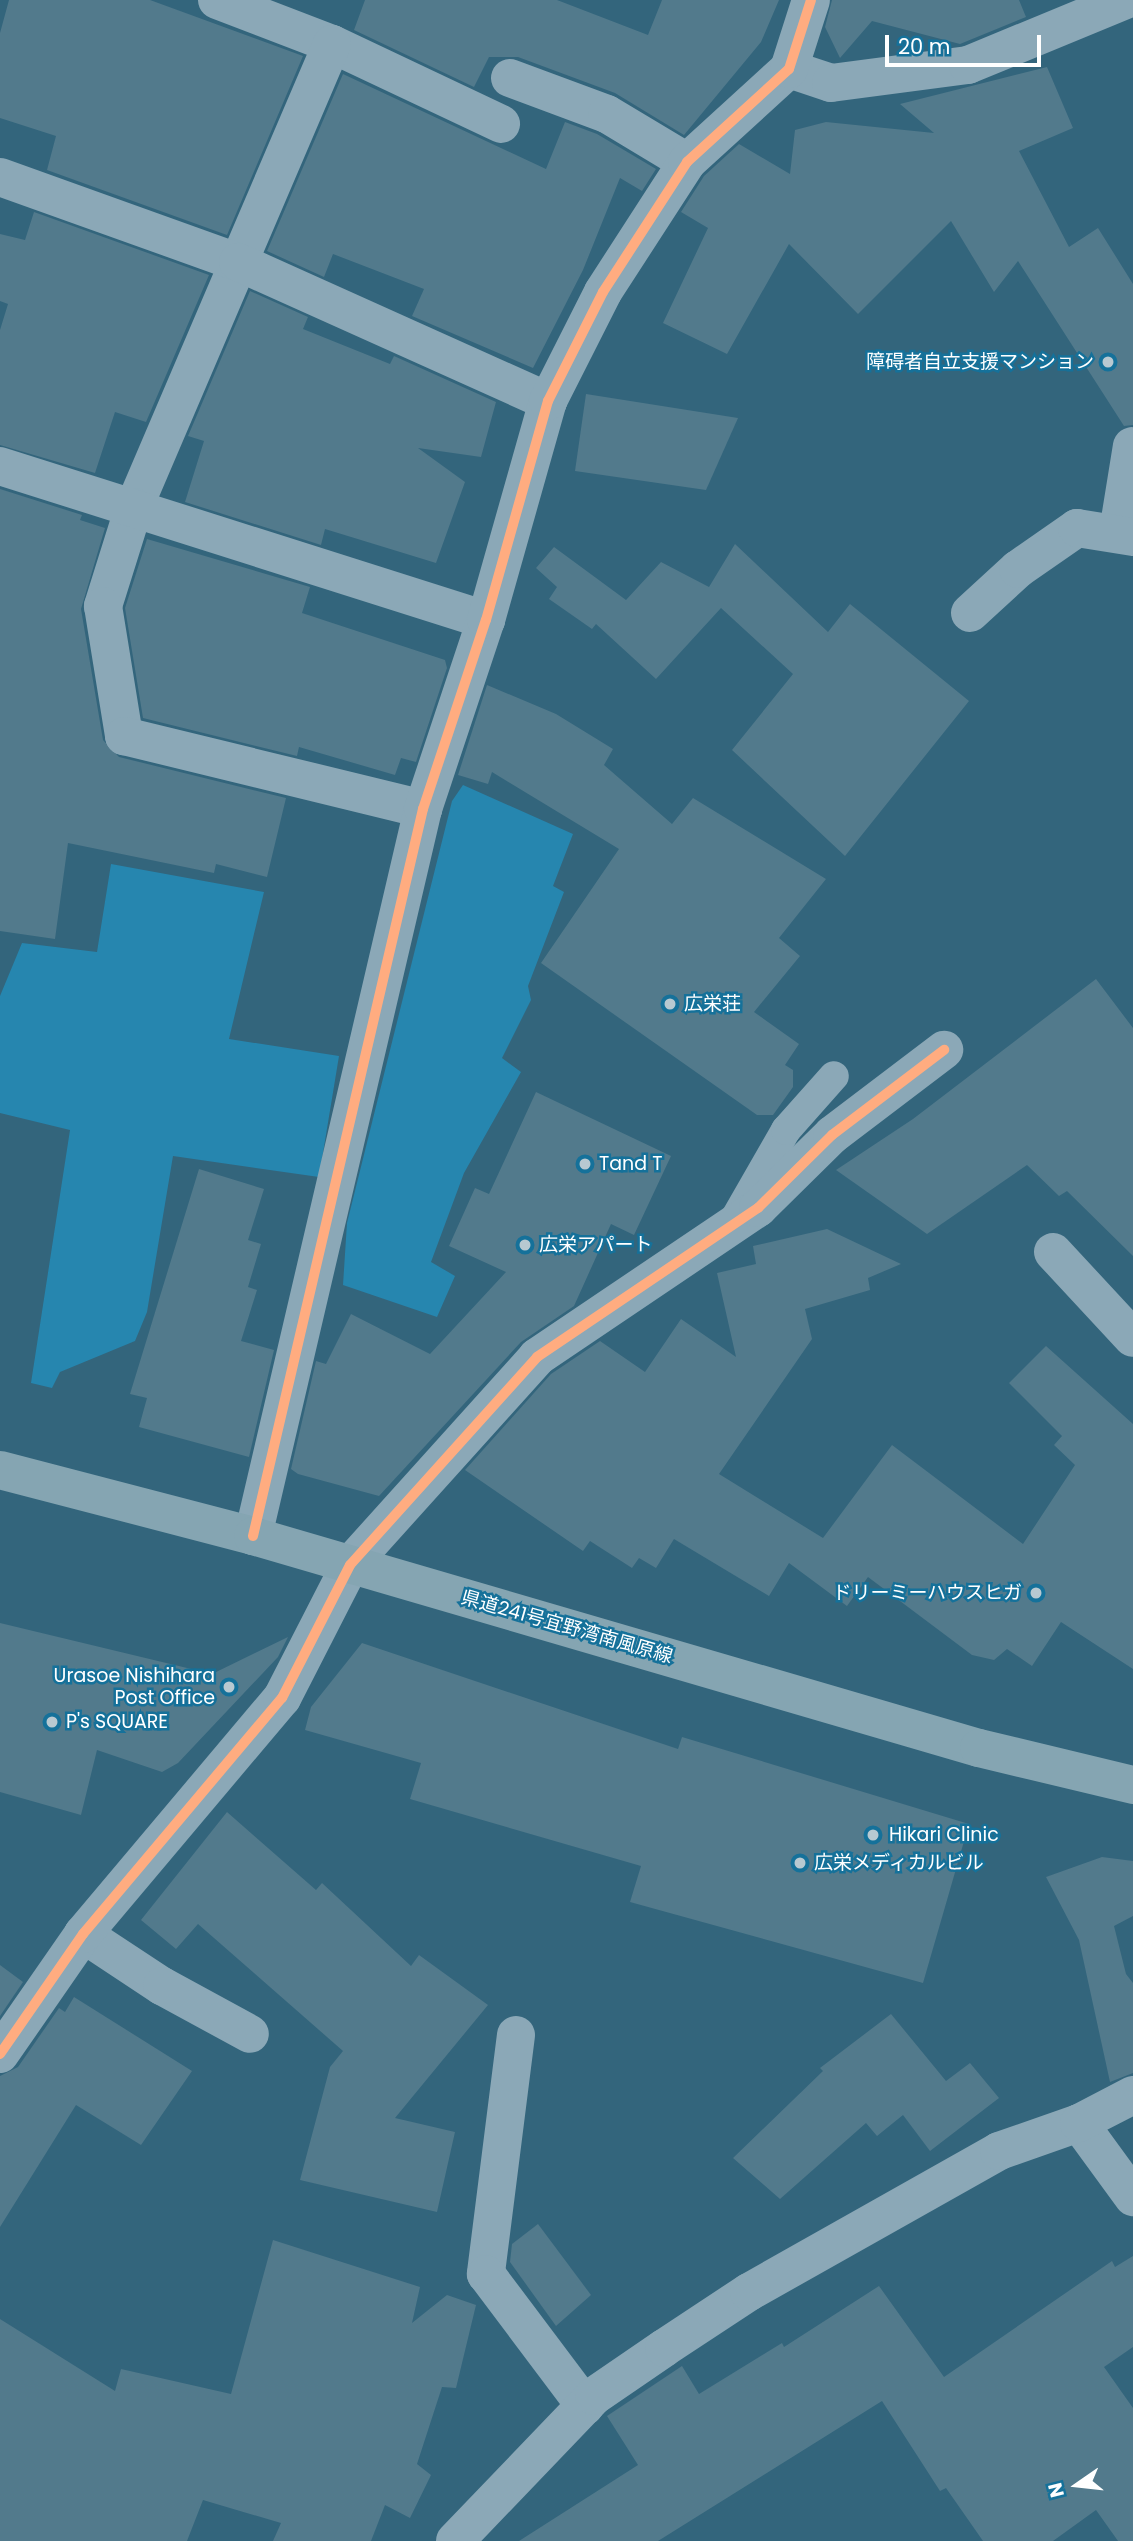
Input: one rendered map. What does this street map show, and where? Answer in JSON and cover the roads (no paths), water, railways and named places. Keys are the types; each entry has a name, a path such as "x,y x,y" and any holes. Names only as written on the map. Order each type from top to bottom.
{"main road":[{"name":"県道241号宜野湾南風原線","path":"0,1470 253,1536 979,1748 1133,1784"}],"street":[{"path":"217,0 332,44 501,124"},
{"path":"253,1536 423,809 486,620 548,401 603,292 687,162 789,69 811,0"},
{"path":"789,69 831,83 968,65 1126,0"},
{"path":"332,44 134,507 103,606 124,736 423,809"},
{"path":"510,78 607,114 687,162"},
{"path":"0,177 238,262 548,401"},
{"path":"970,613 1018,569 1077,528 1126,535 1132,446"},
{"path":"0,466 486,620"},
{"path":"0,2054 83,1934 282,1698 350,1565 537,1357 758,1208 832,1135 944,1051"},
{"path":"1053,1252 1133,1338"},
{"path":"83,1934 162,1986 250,2034"},
{"path":"516,2035 486,2274 585,2406"},
{"path":"455,2541 585,2406 748,2292 999,2151 1079,2123 1133,2095"},
{"path":"1079,2123 1133,2197"}],"lane":[{"path":"729,1228 786,1130 834,1076"}],"place":[{"name":"障碍者自立支援マンション","path":"1108,362"},
{"name":"広栄荘","path":"670,1004"},
{"name":"Tand T","path":"585,1164"},
{"name":"広栄アパート","path":"525,1245"},
{"name":"ドリーミーハウスヒガ","path":"1036,1593"},
{"name":"Urasoe Nishihara Post Office","path":"229,1687"},
{"name":"P's SQUARE","path":"52,1722"},
{"name":"Hikari Clinic","path":"873,1835"},
{"name":"広栄メディカルビル","path":"800,1863"}]}
